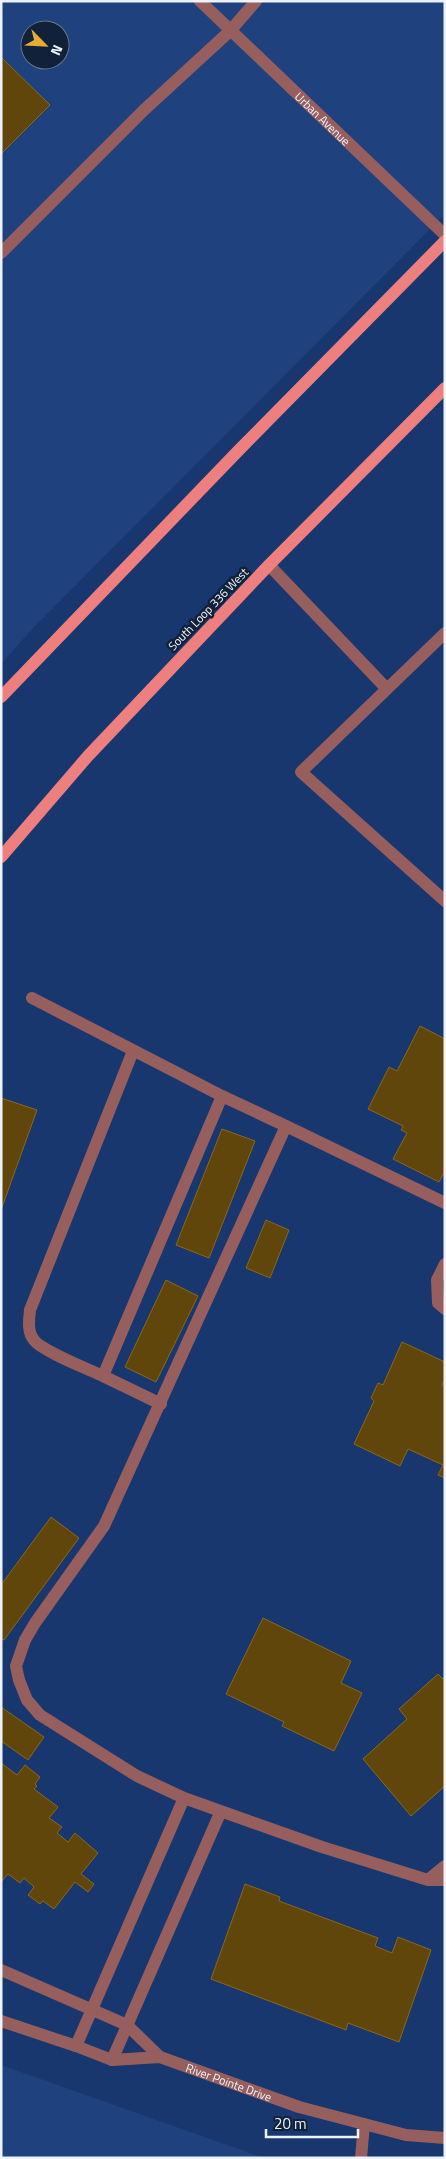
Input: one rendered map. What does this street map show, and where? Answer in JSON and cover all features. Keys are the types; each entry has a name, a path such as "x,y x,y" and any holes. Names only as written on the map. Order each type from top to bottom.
{"main road":[{"path":"2,695 445,241"},
{"name":"South Loop 336 West","path":"1,857 88,756 269,565 445,388"}],"street":[{"name":"Urban Avenue","path":"200,1 445,235"},
{"path":"1,253 144,110 230,31 256,1"},
{"path":"269,565 386,689"},
{"path":"445,633 301,772 445,901"},
{"path":"32,998 222,1096 445,1203"},
{"path":"133,1051 30,1310 29,1331 34,1341 161,1404"},
{"path":"102,1376 222,1096"},
{"path":"286,1126 104,1526 35,1623 25,1640 16,1666 27,1700 40,1715 137,1776 184,1798 322,1847 428,1880 445,1880"},
{"path":"445,1264 437,1280 438,1303 445,1309"},
{"path":"76,2046 184,1798"},
{"path":"112,2060 221,1811"},
{"path":"428,1880 445,1866"},
{"name":"River Pointe Drive","path":"1,1970 127,2025 160,2057"},
{"name":"River Pointe Drive","path":"1,2021 112,2060 160,2057 299,2107 406,2134 445,2138"},
{"path":"361,2158 364,2124"}],"shaded area":[{"path":"1,1 445,1 445,214 34,627 1,664"},
{"path":"1,2065 264,2158 1,2158"}],"building":[{"path":"1,57 50,105 1,154"},
{"path":"420,1026 445,1039 445,1171 439,1182 393,1159 407,1133 401,1130 403,1126 368,1109 389,1067 397,1071"},
{"path":"1,1098 37,1110 1,1210"},
{"path":"222,1129 255,1141 209,1258 176,1245"},
{"path":"266,1220 289,1230 270,1278 246,1268"},
{"path":"166,1280 198,1296 156,1382 125,1367"},
{"path":"402,1342 445,1362 445,1379 442,1385 445,1387 445,1478 438,1475 443,1465 408,1449 400,1466 354,1444 374,1401 371,1398 378,1383 383,1385"},
{"path":"51,1517 79,1538 4,1640 1,1639 1,1585"},
{"path":"263,1618 351,1661 341,1683 362,1693 334,1751 282,1726 284,1722 226,1694"},
{"path":"438,1674 443,1679 445,1677 445,1786 411,1816 363,1759 407,1719 399,1709"},
{"path":"1,1707 44,1737 28,1760 1,1741"},
{"path":"1,1763 17,1775 25,1765 40,1777 34,1789 58,1807 49,1818 62,1827 57,1833 68,1842 75,1833 98,1853 81,1874 94,1884 88,1892 75,1882 54,1909 43,1901 40,1904 28,1895 34,1887 24,1878 20,1883 8,1874 1,1882"},
{"path":"245,1884 280,1897 279,1901 378,1938 375,1946 392,1953 398,1937 431,1950 399,2042 348,2023 346,2030 211,1979"}]}
